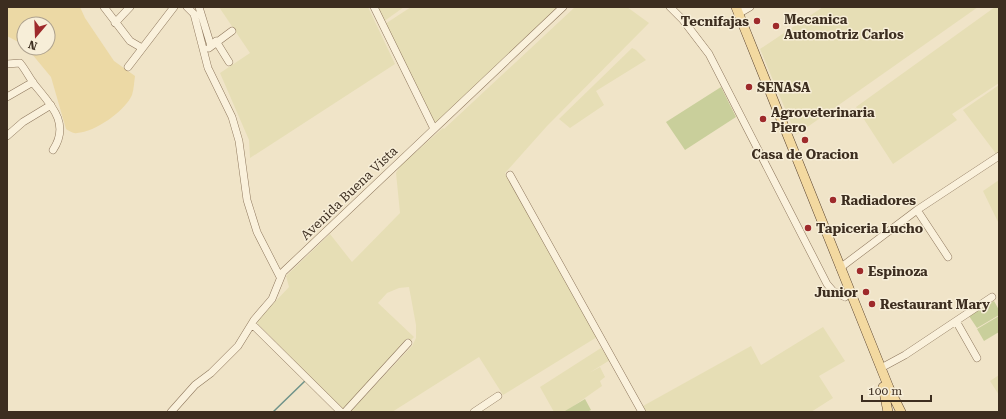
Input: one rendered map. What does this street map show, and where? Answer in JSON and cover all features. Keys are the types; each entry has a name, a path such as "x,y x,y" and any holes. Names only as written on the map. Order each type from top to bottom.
{"main road":[{"path":"730,7 840,268 884,390 888,412"},
{"path":"737,11 845,297 854,309 901,412"}],"street":[{"path":"104,7 130,41 142,48"},
{"path":"115,23 130,7"},
{"path":"128,67 174,7"},
{"path":"187,7 191,10 198,23 204,52 216,86 232,117 239,141 246,200 257,232 280,277"},
{"path":"198,7 213,44 229,62"},
{"path":"374,7 434,129"},
{"name":"Avenida Buena Vista","path":"171,412 195,385 229,356 238,346 252,324 272,299 277,290 280,277 563,7"},
{"path":"670,7 683,20 709,54 827,284 834,291 845,297"},
{"path":"737,11 750,7"},
{"path":"204,52 232,31"},
{"path":"7,64 18,62 21,64 59,117 60,131 57,144 53,150"},
{"path":"7,97 33,82"},
{"path":"7,136 23,122 51,105"},
{"path":"840,268 917,210 999,156"},
{"path":"510,175 642,412"},
{"path":"917,210 948,257"},
{"path":"881,368 905,355 992,297"},
{"path":"956,321 977,358"},
{"path":"252,324 341,412"},
{"path":"345,412 408,343"},
{"path":"474,412 498,396"}],"shaded area":[{"path":"219,7 368,7 395,64 250,158 249,140 220,73 250,53"},
{"path":"376,7 404,7 383,22"},
{"path":"411,7 559,7 435,125 385,24"},
{"path":"575,7 627,7 649,23 547,126 505,173 597,337 503,395 479,357 392,412 350,412 412,346 416,338 416,325 409,287 399,288 387,293 378,303 414,337 344,410 256,322 289,287 286,276 330,234 352,262 400,213 396,173 400,166 443,128 444,129"},
{"path":"823,7 978,7 796,135 760,49"},
{"path":"995,7 999,7 999,83 952,114 957,120 893,164 856,107"},
{"path":"632,48 646,60 596,91 604,105 570,128 559,119"},
{"path":"999,85 999,153 997,155 963,110"},
{"path":"999,180 999,224 983,191"},
{"path":"823,327 845,361 819,376 833,398 811,412 646,412 643,406 751,346 761,365"},
{"path":"601,348 610,360 589,373 600,367 605,377 600,381 602,386 565,412 554,412 540,387"},
{"path":"999,375 999,395 990,381"}],"green space":[{"path":"721,87 736,117 685,150 666,122"},
{"path":"994,301 999,310 999,315 977,328 969,316"},
{"path":"999,316 999,332 984,341 977,329"},
{"path":"585,399 591,410 587,412 565,411"}],"sand":[{"path":"7,7 80,7 85,18 114,61 135,76 133,93 123,108 109,120 84,132 72,132 66,129 51,77 34,56 56,56 56,16 16,16 16,41 7,36"}],"waterway":[{"path":"273,412 306,380"}],"place":[{"name":"Tecnifajas","path":"757,21"},
{"name":"Mecanica Automotriz Carlos","path":"776,26"},
{"name":"SENASA","path":"749,87"},
{"name":"Agroveterinaria Piero","path":"763,119"},
{"name":"Casa de Oracion","path":"805,140"},
{"name":"Radiadores","path":"833,200"},
{"name":"Tapiceria Lucho","path":"808,228"},
{"name":"Espinoza","path":"860,271"},
{"name":"Junior","path":"866,292"},
{"name":"Restaurant Mary","path":"872,304"}]}
